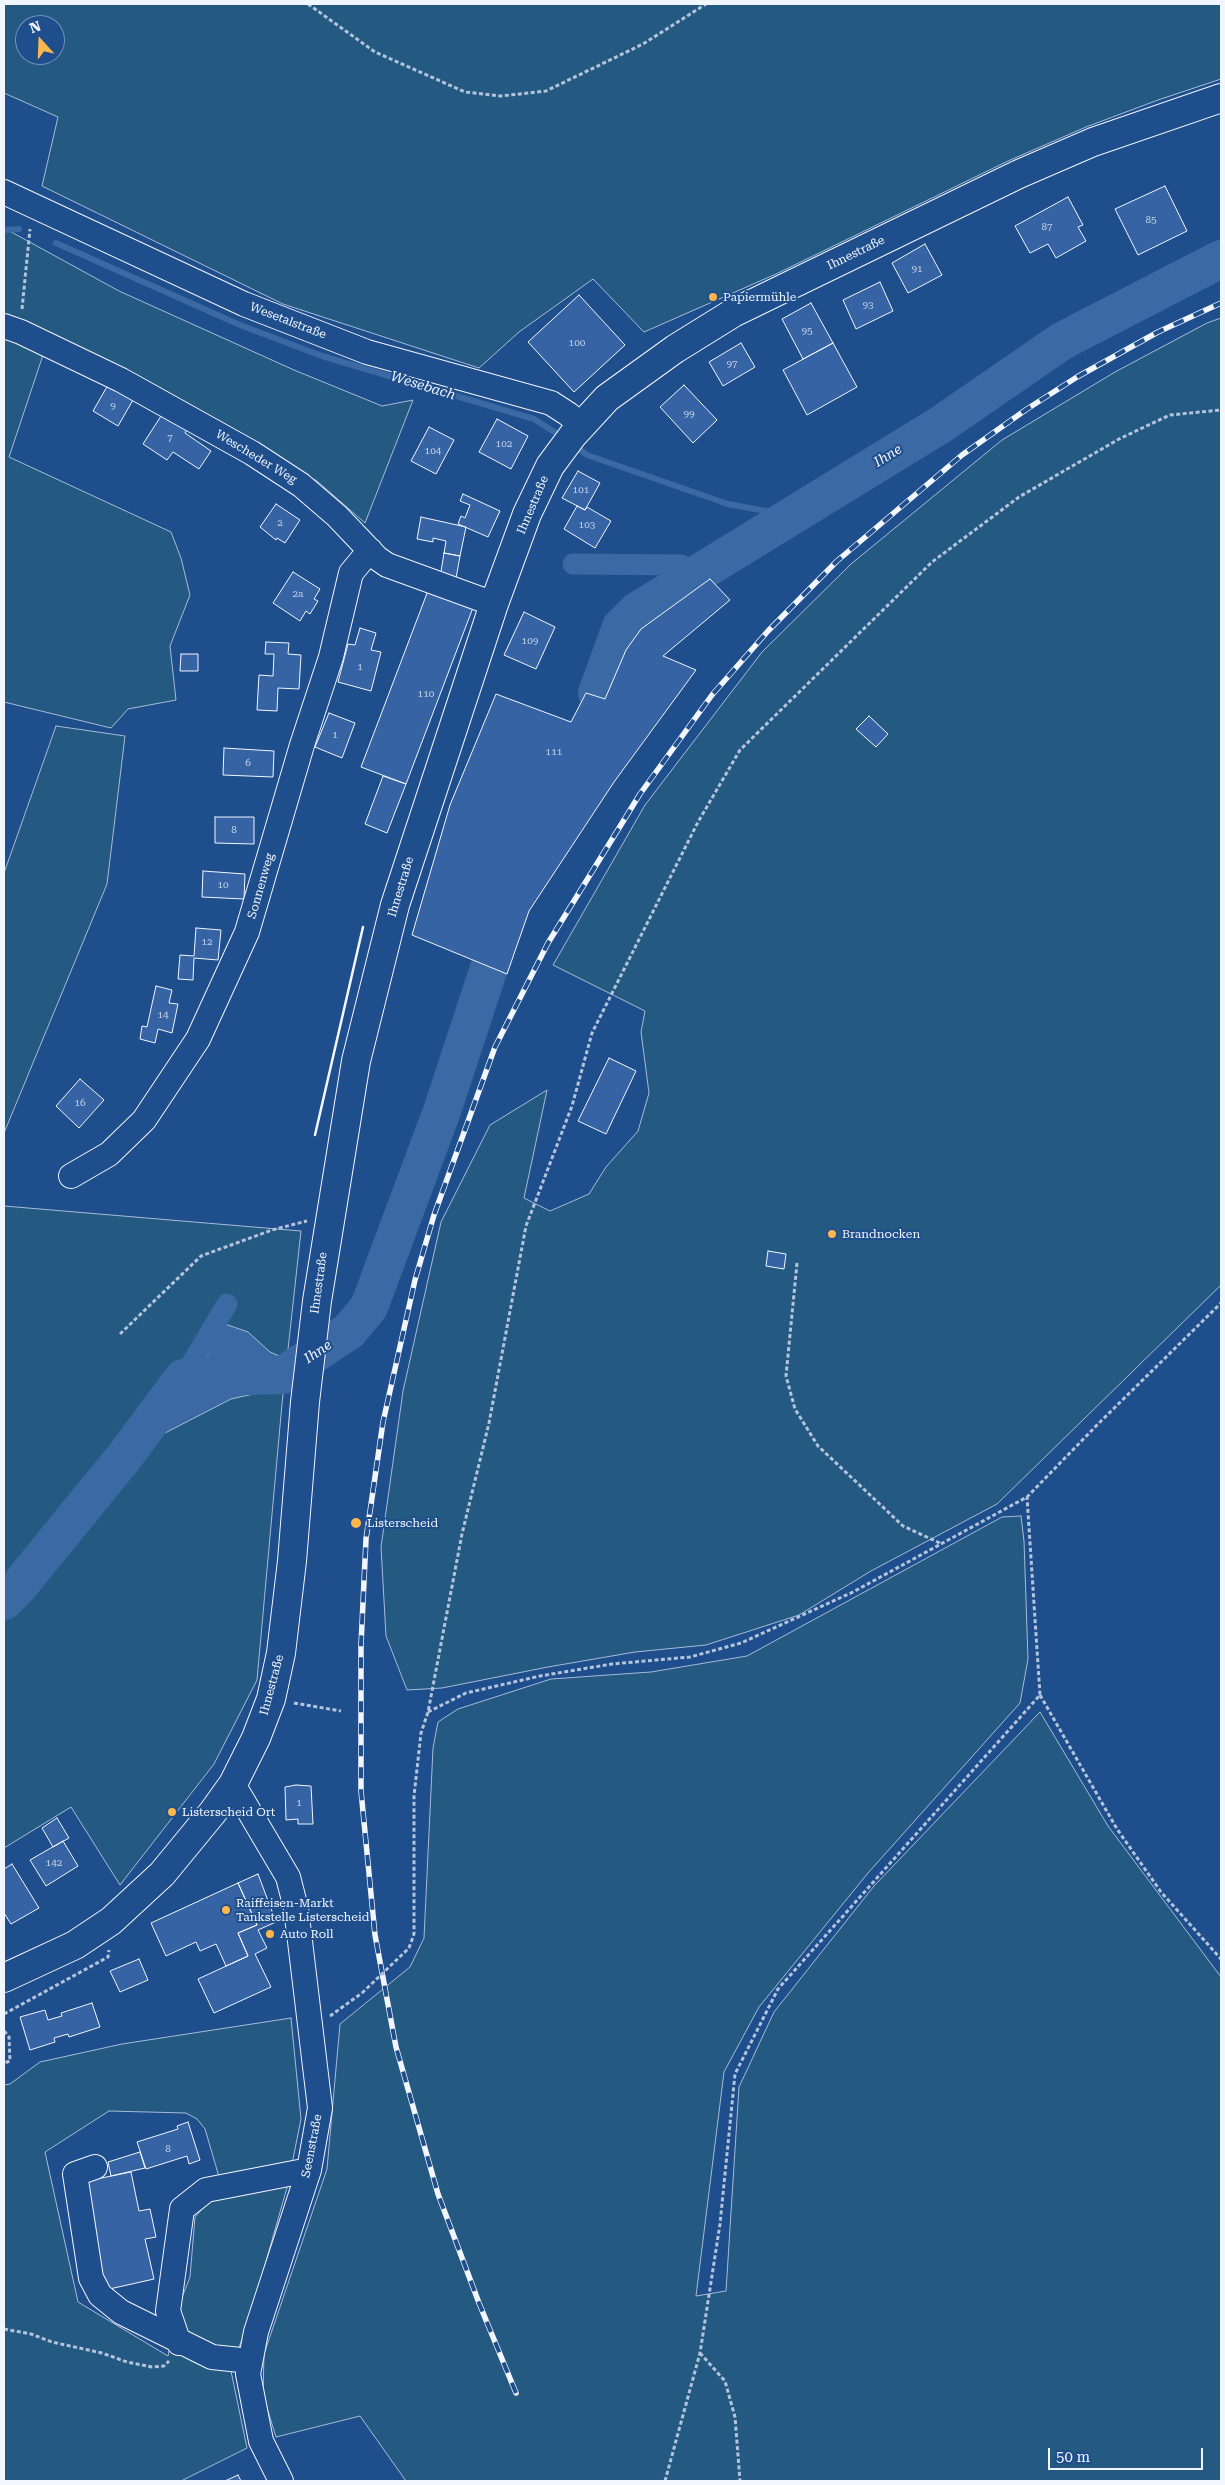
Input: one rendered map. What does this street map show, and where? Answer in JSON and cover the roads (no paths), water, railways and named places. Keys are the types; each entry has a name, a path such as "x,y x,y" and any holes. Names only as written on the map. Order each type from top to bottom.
{"main road":[{"name":"Ihnestraße","path":"4,1978 75,1945 111,1921 162,1874 204,1824 233,1784 256,1738 271,1699 281,1653 291,1570 304,1402 314,1323 356,1061 395,905 494,604 538,489 572,436 607,398 630,379 733,313 1019,174 1093,142 1221,98"}],"street":[{"name":"Wesetalstraße","path":"4,192 244,304 367,352 551,404 568,414 572,436"},
{"name":"Wescheder Weg","path":"12,329 121,380 252,453 301,485 337,516 387,565 494,604"},
{"name":"Sonnenweg","path":"71,1176 109,1154 144,1120 198,1039 247,932 302,745 332,657 351,573 370,550"},
{"name":"Seenstraße","path":"233,1784 288,1877 296,1908 320,2108 309,2170 256,2332 248,2374 256,2424 261,2441 281,2481"},
{"path":"95,2168 75,2174 91,2278 100,2294 121,2312 212,2358 250,2361"},
{"path":"179,2342 168,2311 182,2208 206,2190 309,2170"}],"waterway":[{"name":"Wesebach","path":"4,230 19,229"},
{"name":"Wesebach","path":"56,243 240,325 322,356 534,419 562,437"},
{"name":"Ihne","path":"597,693 621,627 637,611 940,425 1062,341 1221,259"},
{"name":"Wesebach","path":"572,444 587,455 728,504 792,516"},
{"path":"573,564 681,565 696,573"},
{"name":"Ihne","path":"4,1601 19,1586 124,1457 183,1378 283,1375 349,1331 369,1307 442,1111 489,968"},
{"path":"183,1378 227,1304"}],"railway":[{"path":"516,2393 479,2303 438,2194 396,2047 375,1935 361,1791 361,1645 366,1539 383,1422 415,1280 434,1215 495,1047 548,943 640,794 712,695 768,631 837,561 962,455 1027,409 1077,377 1158,332 1221,303"}],"place":[{"name":"Papiermühle","path":"713,297"},
{"name":"Brandnocken","path":"832,1234"},
{"name":"Listerscheid","path":"356,1523"},
{"name":"Listerscheid Ort","path":"172,1812"},
{"name":"Raiffeisen-Markt Tankstelle Listerscheid","path":"226,1910"},
{"name":"Auto Roll","path":"270,1934"}]}
